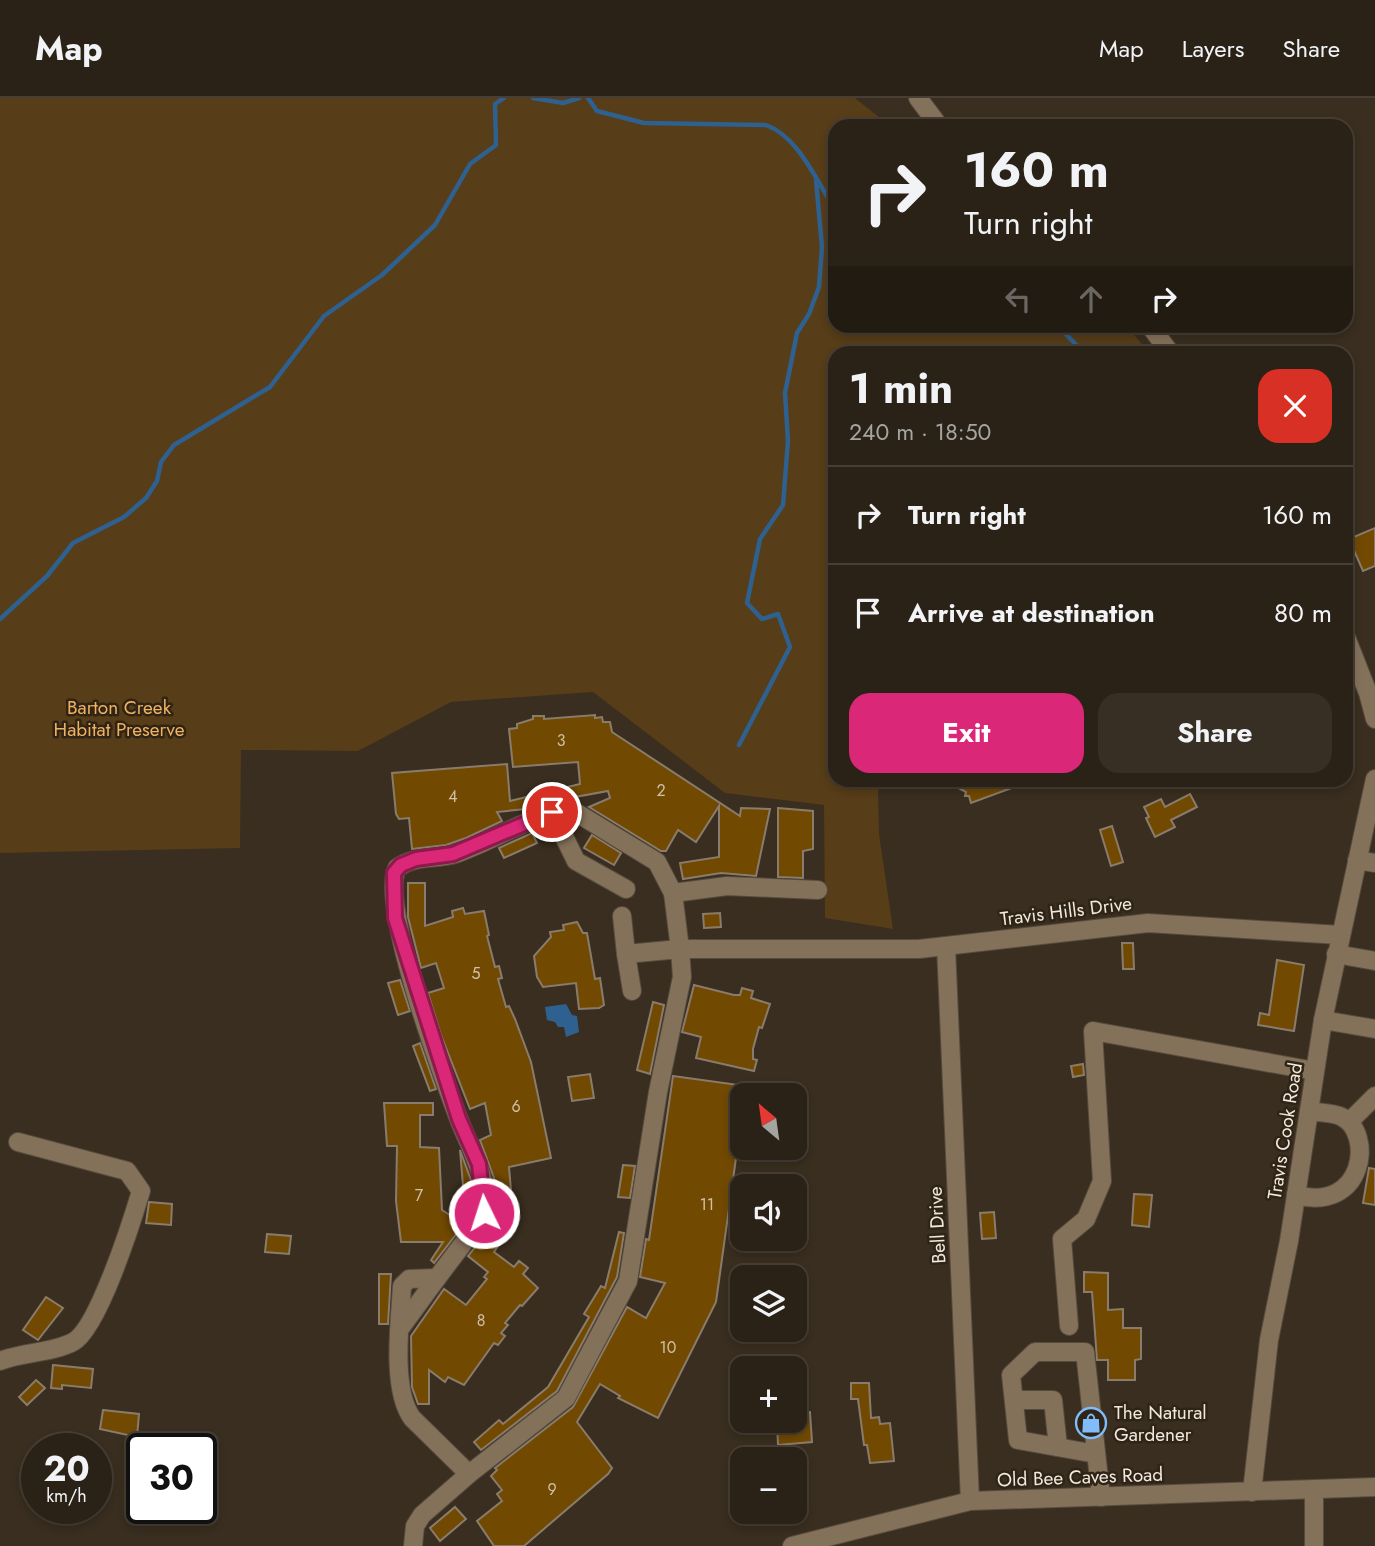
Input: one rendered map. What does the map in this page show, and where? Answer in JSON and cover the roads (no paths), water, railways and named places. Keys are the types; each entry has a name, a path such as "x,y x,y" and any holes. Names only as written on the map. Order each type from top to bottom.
{"street":[{"path":"918,98 934,119"},
{"path":"1353,655 1375,719"},
{"name":"Travis Cook Road","path":"1252,1492 1269,1340 1296,1195 1323,1020 1340,935 1366,861 1375,779"},
{"path":"413,1542 422,1516 469,1474 566,1398 628,1281 658,1092 682,977 680,949 674,900 657,862 572,810 552,812 453,854 416,859 401,865 394,873 395,918 459,1119 481,1175 484,1213 437,1278 404,1282 399,1330 404,1407 469,1474"},
{"path":"552,812 576,861 626,889"},
{"path":"674,900 727,886 818,890"},
{"path":"622,916 632,991"},
{"name":"Travis Hills Drive","path":"626,954 680,949 919,949 1148,923 1340,935"},
{"name":"Bell Drive","path":"946,946 970,1502"},
{"path":"1336,954 1375,961"},
{"path":"1323,1020 1375,1029"},
{"path":"1069,1326 1062,1239 1086,1219 1102,1181 1093,1031 1315,1071"},
{"path":"1352,1127 1375,1096"},
{"path":"1296,1195 1316,1199 1331,1198 1352,1182 1359,1155 1352,1127 1338,1115 1309,1111"},
{"path":"0,1361 73,1342 87,1329 123,1248 141,1191 127,1171 18,1142"},
{"path":"1096,1454 1018,1440 1016,1400 1011,1375 1035,1352 1085,1352 1101,1497"},
{"path":"1016,1400 1053,1401 1058,1447"},
{"name":"Old Bee Caves Road","path":"792,1546 970,1502 1375,1487"},
{"path":"1314,1489 1314,1546"}],"water":[{"path":"566,1004 572,1015 577,1016 579,1032 566,1037 564,1027 558,1027 555,1022 547,1020 545,1007"}],"waterway":[{"path":"0,619 47,576 73,543 124,517 146,498 157,481 161,462 174,445 270,387 324,316 382,275 435,225 470,164 496,145 495,104 504,98"},
{"path":"533,98 563,103 579,98"},
{"path":"588,98 597,111 644,123 766,125 778,131 797,149 828,197"},
{"path":"739,745 790,647 778,614 762,619 747,603 760,539 783,505 788,441 785,393 797,333 809,314 819,287 822,247 816,180"},
{"path":"1065,333 1077,346"}],"place":[{"name":"The Natural Gardener","path":"1091,1423"}],"park label":[{"name":"Barton Creek Habitat Preserve","path":"119,718"}]}
